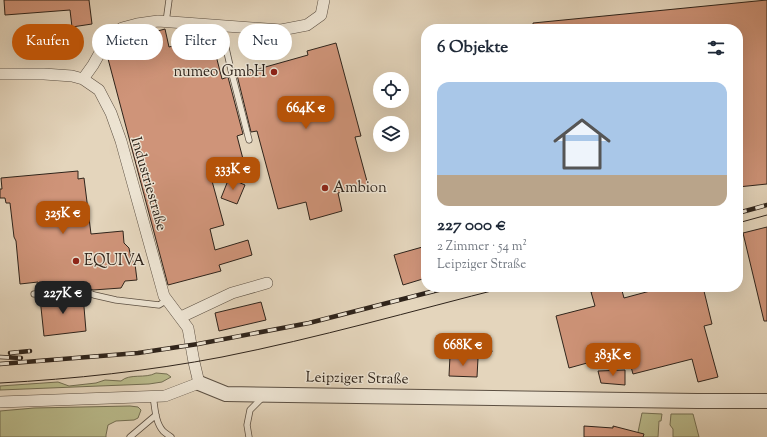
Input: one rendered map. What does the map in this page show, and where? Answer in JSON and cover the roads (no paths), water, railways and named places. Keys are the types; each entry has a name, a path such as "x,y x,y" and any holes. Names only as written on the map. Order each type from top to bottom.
{"street":[{"path":"230,27 281,30 307,25 321,15 324,0"},
{"path":"83,80 102,49 122,28 158,21 194,24"},
{"name":"Industriestraße","path":"0,74 44,74 72,76 83,80 99,90 111,113 121,140 164,296 188,328 199,382"},
{"path":"181,317 232,293 267,283"},
{"path":"0,402 165,396 199,382"},
{"name":"Leipziger Straße","path":"199,382 226,394 704,402 767,401"}],"lane":[{"path":"166,22 168,0"},
{"path":"229,60 250,140"},
{"path":"34,294 82,290 94,296 159,305 168,300"},
{"path":"249,437 247,425 250,410 267,394"},
{"path":"153,396 158,424 162,430 171,437"},
{"path":"130,437 156,415"}],"tram line":[{"path":"743,222 767,215"},
{"path":"0,383 111,374 222,357 329,333 488,292"}],"railway":[{"path":"743,212 767,205"},
{"path":"0,364 138,353 198,344 309,323 430,292"},
{"path":"10,353 30,351"},
{"path":"0,357 21,358"}],"place":[{"name":"numeo GmbH","path":"274,72"},
{"name":"Ambion","path":"325,188"},
{"name":"EQUIVA","path":"76,261"}]}
